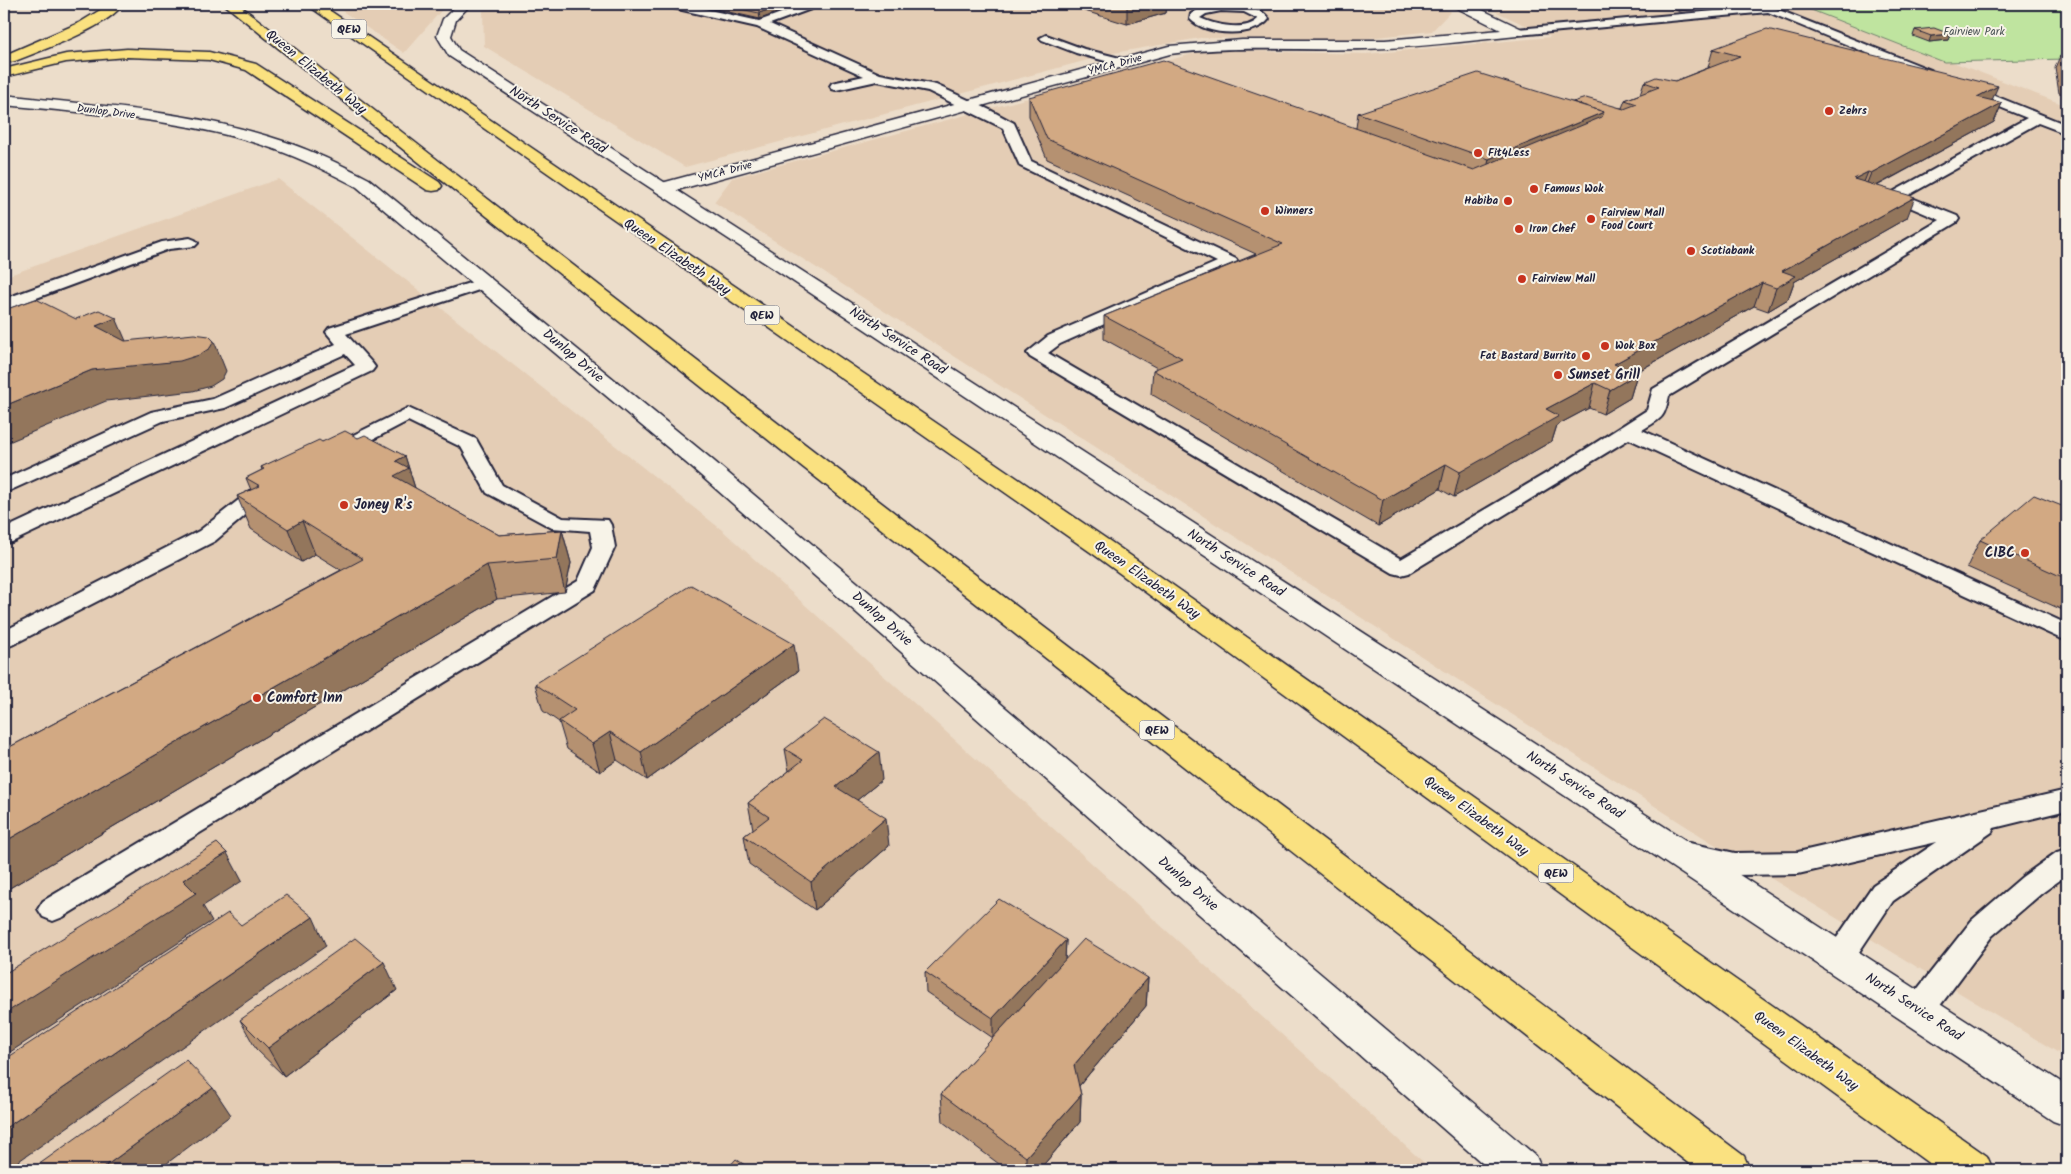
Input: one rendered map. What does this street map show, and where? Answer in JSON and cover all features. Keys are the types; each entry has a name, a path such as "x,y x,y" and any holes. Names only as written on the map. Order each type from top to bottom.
{"highway":[{"path":"4,59 74,30 112,10 117,4"},
{"name":"Queen Elizabeth Way","path":"230,4 587,287 1728,1170"},
{"name":"Queen Elizabeth Way","path":"312,4 1105,550 1972,1170"},
{"path":"334,4 387,54"},
{"path":"4,73 66,58 127,53 209,56 251,66 587,287"}],"street":[{"name":"North Service Road","path":"465,4 450,20 444,36 454,53 664,188 2067,1108"},
{"path":"1460,4 1517,32"},
{"name":"YMCA Drive","path":"664,188 1169,50 1194,46 1232,44 1394,44 1517,32"},
{"name":"Dunlop Drive","path":"4,100 135,115 208,127 267,140 335,166 364,183 700,462 1521,1170"},
{"name":"Dunlop Drive","path":"4,108 208,127"}],"lane":[{"path":"669,4 760,24 877,77 932,88 969,105 1009,126 1025,163 1230,262 1054,340 1036,353 1400,568 1656,413 1660,394 1952,219 1896,196 2037,118"},
{"path":"760,24 815,4"},
{"path":"1216,27 1248,28 1260,24 1264,19 1257,13 1232,8 1211,9 1198,13 1195,16 1199,22 1229,33 1232,44"},
{"path":"1654,9 1670,18"},
{"path":"1517,32 1769,9 1939,78"},
{"path":"1248,28 1257,45"},
{"path":"1046,38 1080,51 1124,62"},
{"path":"836,86 877,77"},
{"path":"1956,85 2067,130"},
{"path":"4,305 167,245 190,243"},
{"path":"4,537 366,367 335,332 485,283"},
{"path":"4,486 158,416 218,404 347,346"},
{"path":"53,909 587,586 604,546 600,525 559,524 494,489 469,443 408,414 323,457"},
{"path":"1628,431 2067,633"},
{"path":"4,640 206,536 263,490 280,480"},
{"path":"1676,852 1735,864 1798,863 2067,800"},
{"path":"1838,958 1883,893 1991,819"},
{"path":"1919,1010 1982,928 2032,885 2067,860"}],"shaded area":[{"path":"332,4 447,4 404,53"},
{"path":"497,4 1433,4 1451,11 1432,31 1350,40 1200,38 1114,53 685,167 484,46 483,10"},
{"path":"1479,4 1802,4 2067,106 2067,1058 1706,839 714,202 732,178 1207,50 1366,54 1551,37"},
{"path":"278,179 722,530 1432,1170 4,1170 4,277"}],"green space":[{"name":"Fairview Park","path":"1796,4 2067,4 2067,59 1944,62"}],"building":[{"path":"718,4 785,4 759,13"},
{"path":"1934,28 1950,34 1931,36 1915,30"},
{"name":"Fairview Mall","path":"1767,29 1998,86 1977,97 2002,103 1871,173 1868,172 1854,179 1915,197 1782,271 1796,276 1776,288 1762,283 1614,364 1637,374 1610,390 1595,383 1546,409 1559,416 1460,472 1446,464 1383,500 1153,370 1182,358 1104,316 1283,244 1047,139 1029,97 1163,60 1474,170 1602,117 1604,112 1573,102 1586,98 1624,109 1637,104 1625,100 1659,87 1644,82 1656,77 1675,81 1740,56 1713,49"},
{"path":"2060,56 2067,57 2067,80 2065,80"},
{"path":"1478,73 1604,112 1489,159 1358,113"},
{"path":"36,299 76,319 99,310 116,318 96,326 125,341 194,334 209,336 214,341 210,348 199,355 180,361 92,370 4,406 4,310"},
{"path":"345,431 358,438 365,435 405,456 396,461 409,468 394,476 499,535 562,530 557,559 487,565 4,842 4,750 363,559 302,521 288,529 237,496 260,486 246,478 264,469 261,467 319,440 322,442"},
{"path":"2034,495 2067,508 2067,579 1980,540"},
{"path":"691,585 794,644 641,752 610,732 592,744 559,721 575,710 535,684"},
{"path":"824,719 879,752 836,787 886,818 811,882 744,836 769,817 748,803 803,760 785,749"},
{"path":"217,843 227,853 183,880 196,893 4,1014 4,974"},
{"path":"286,895 313,917 4,1129 4,1060 228,913 241,925"},
{"path":"999,899 1066,940 993,1018 925,972"},
{"path":"355,938 384,962 268,1048 240,1020"},
{"path":"1084,939 1148,978 1074,1065 1081,1095 1026,1157 941,1094"},
{"path":"186,1060 213,1088 100,1170 31,1170"},
{"path":"736,1159 752,1170 726,1170"}],"place":[{"name":"Zehrs","path":"1829,111"},
{"name":"Fit4Less","path":"1478,153"},
{"name":"Famous Wok","path":"1534,189"},
{"name":"Habiba","path":"1508,201"},
{"name":"Winners","path":"1265,211"},
{"name":"Fairview Mall Food Court","path":"1591,219"},
{"name":"Iron Chef","path":"1519,229"},
{"name":"Scotiabank","path":"1691,251"},
{"name":"Fairview Mall","path":"1522,279"},
{"name":"Wok Box","path":"1605,346"},
{"name":"Fat Bastard Burrito","path":"1586,356"},
{"name":"Sunset Grill","path":"1558,375"},
{"name":"Joney R's","path":"344,505"},
{"name":"CIBC","path":"2025,553"},
{"name":"Comfort Inn","path":"257,698"}]}
